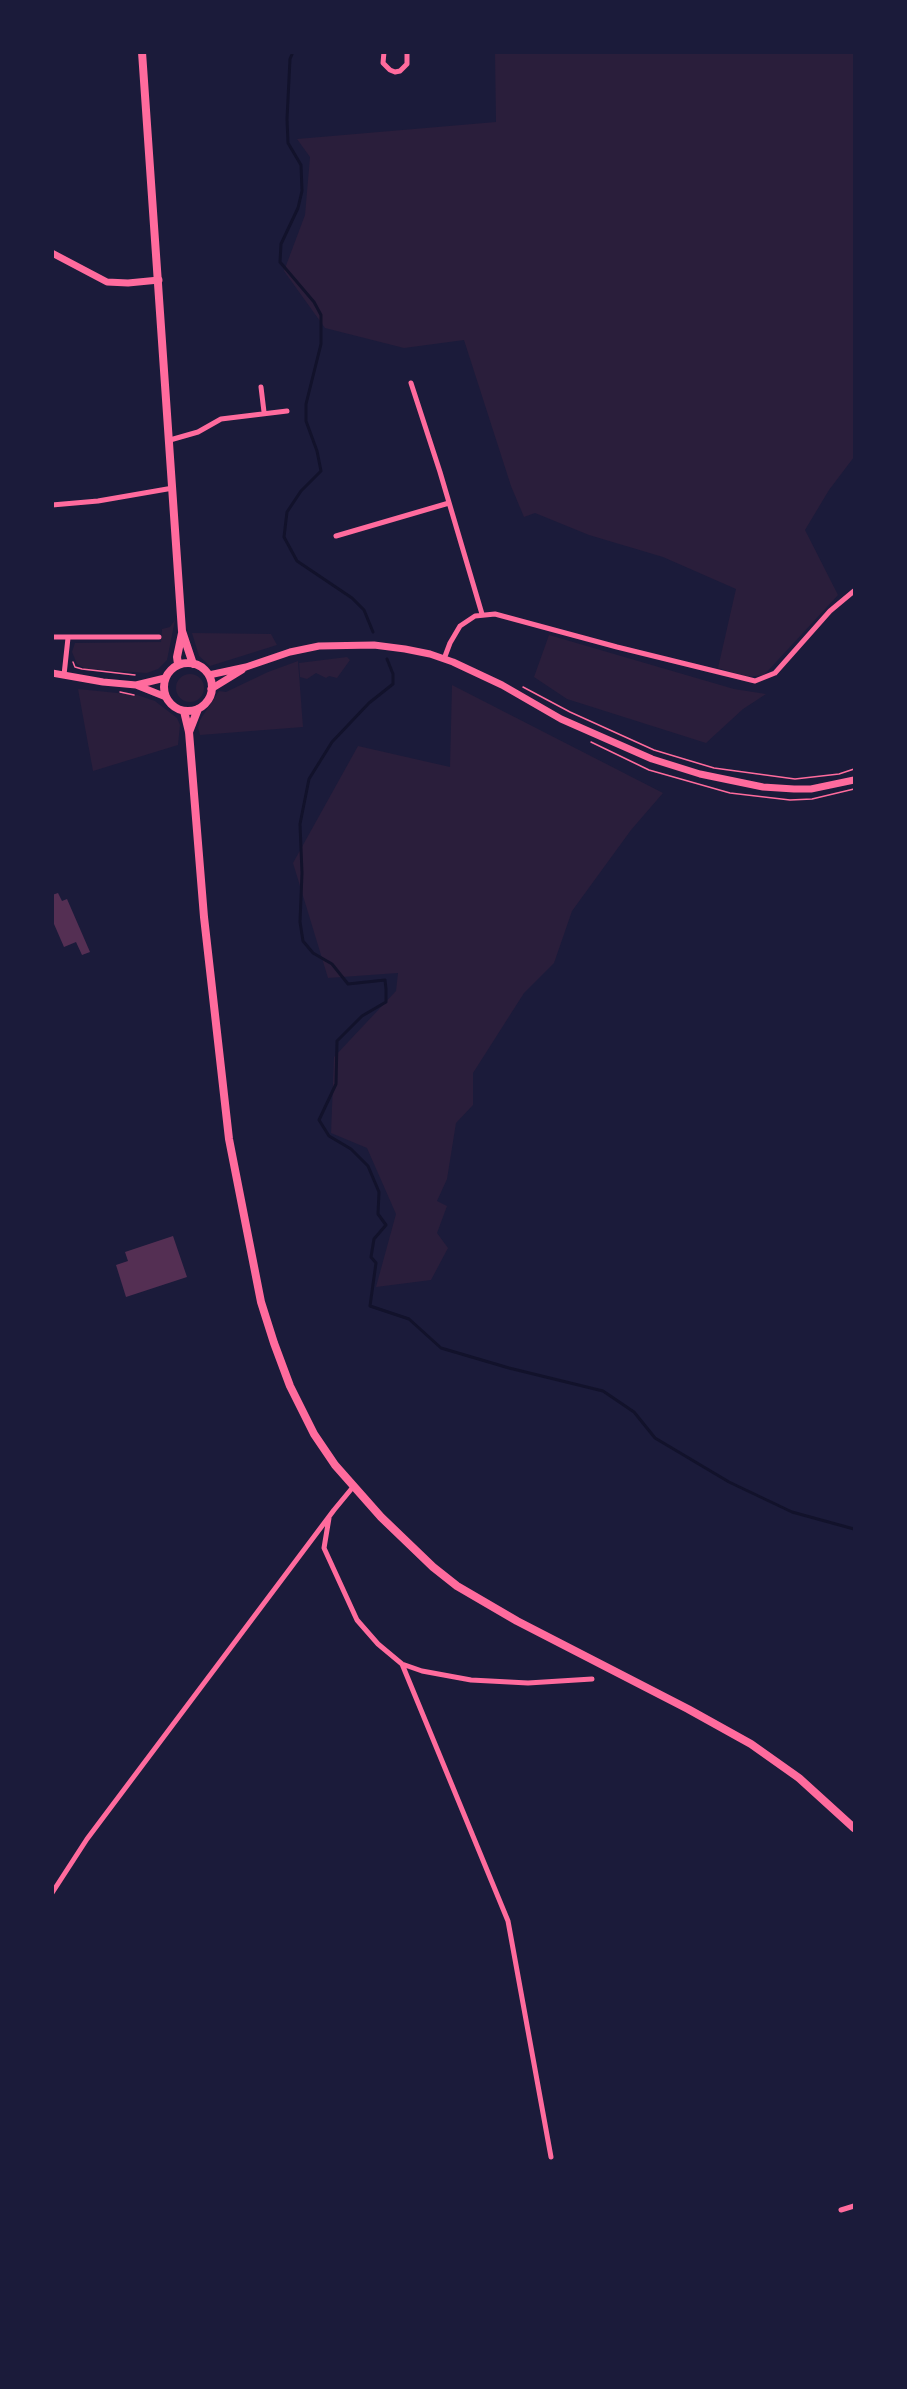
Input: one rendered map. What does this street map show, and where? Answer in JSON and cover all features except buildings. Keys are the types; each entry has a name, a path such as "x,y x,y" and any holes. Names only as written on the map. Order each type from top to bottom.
{"main road":[{"path":"142,52 182,631 177,657 178,664"},
{"path":"182,631 193,663"},
{"path":"189,732 198,709 209,698 211,689 209,675 193,663 178,664 165,678 166,697 174,707 184,711 198,709"},
{"path":"184,711 189,732 204,916 229,1139 257,1281 274,1343 290,1386 314,1434 353,1487 402,1539 457,1586 517,1621 688,1708 751,1743 799,1778 855,1828"}],"street":[{"path":"384,52 383,63 395,72 400,71 407,64 406,52"},
{"path":"52,253 106,282 128,283 159,280"},
{"path":"411,383 482,614"},
{"path":"261,387 264,412"},
{"path":"170,440 198,432 221,419 287,411"},
{"path":"52,505 98,501 173,488"},
{"path":"336,536 449,503"},
{"path":"444,659 454,633 460,626 469,619 482,614 495,614 755,681 776,673 830,611 855,591"},
{"path":"52,638 159,637"},
{"path":"64,675 68,638"},
{"path":"209,675 246,667 290,652 340,644 405,649 444,659 502,685 561,719 652,759 700,774 763,787 794,789 812,789 855,780"},
{"path":"211,689 246,667"},
{"path":"52,673 136,685 166,697"},
{"path":"136,685 165,678"},
{"path":"52,1893 87,1839 353,1487"},
{"path":"329,1516 324,1548 353,1612 378,1644 402,1664 422,1671 471,1680 528,1683 592,1679"},
{"path":"402,1664 507,1921 551,2157"},
{"path":"841,2210 855,2206"}],"path":[{"path":"71,662 75,667 82,669 135,675"},
{"path":"517,684 570,712 654,750 714,768 795,778 839,774 855,769"}],"shaded area":[{"path":"495,53 854,53 854,457 829,490 805,530 838,595 764,675 747,677 718,668 736,589 663,557 589,535 535,513 524,517 511,486 464,340 404,348 325,328 284,271 305,215 310,157 297,139 496,122"},
{"path":"175,620 167,660 158,669 147,673 86,669 77,664 72,652 75,643 161,642 162,629 170,627"},
{"path":"192,633 271,634 277,645 210,666 199,656"},
{"path":"549,635 734,689 766,694 743,709 706,743 567,699 534,677"},
{"path":"347,657 350,660 337,678 329,676 326,678 316,673 307,679 300,677 299,663"},
{"path":"298,661 303,727 200,735 198,728 200,720 219,691 226,692"},
{"path":"190,674 200,678 204,688 200,698 190,702 180,698 176,688 180,678"},
{"path":"452,685 663,793 631,830 572,911 554,963 524,993 473,1073 473,1105 456,1123 447,1179 437,1201 447,1206 437,1233 448,1248 431,1280 376,1287 396,1214 367,1148 331,1133 334,1057 396,991 398,973 328,978 293,863 358,746 450,767"},
{"path":"78,689 137,695 155,701 177,718 180,725 178,745 93,771"}],"waterway":[{"path":"293,52 290,59 288,143 301,165 302,191 298,208 281,244 280,262 314,302 321,315 321,344 306,404 306,421 317,451 321,471 301,491 287,512 284,537 297,561 352,598 364,610 373,632"},
{"path":"387,659 393,674 393,684 369,703 332,742 309,779 300,824 302,873 300,922 303,941 313,953 332,964 348,984 385,980 386,1002 362,1016 337,1041 336,1084 319,1120 329,1136 351,1149 368,1166 379,1192 378,1214 386,1225 374,1239 371,1257 376,1263 370,1306 409,1319 441,1348 509,1368 603,1391 634,1412 655,1438 729,1482 792,1512 854,1529"}]}
